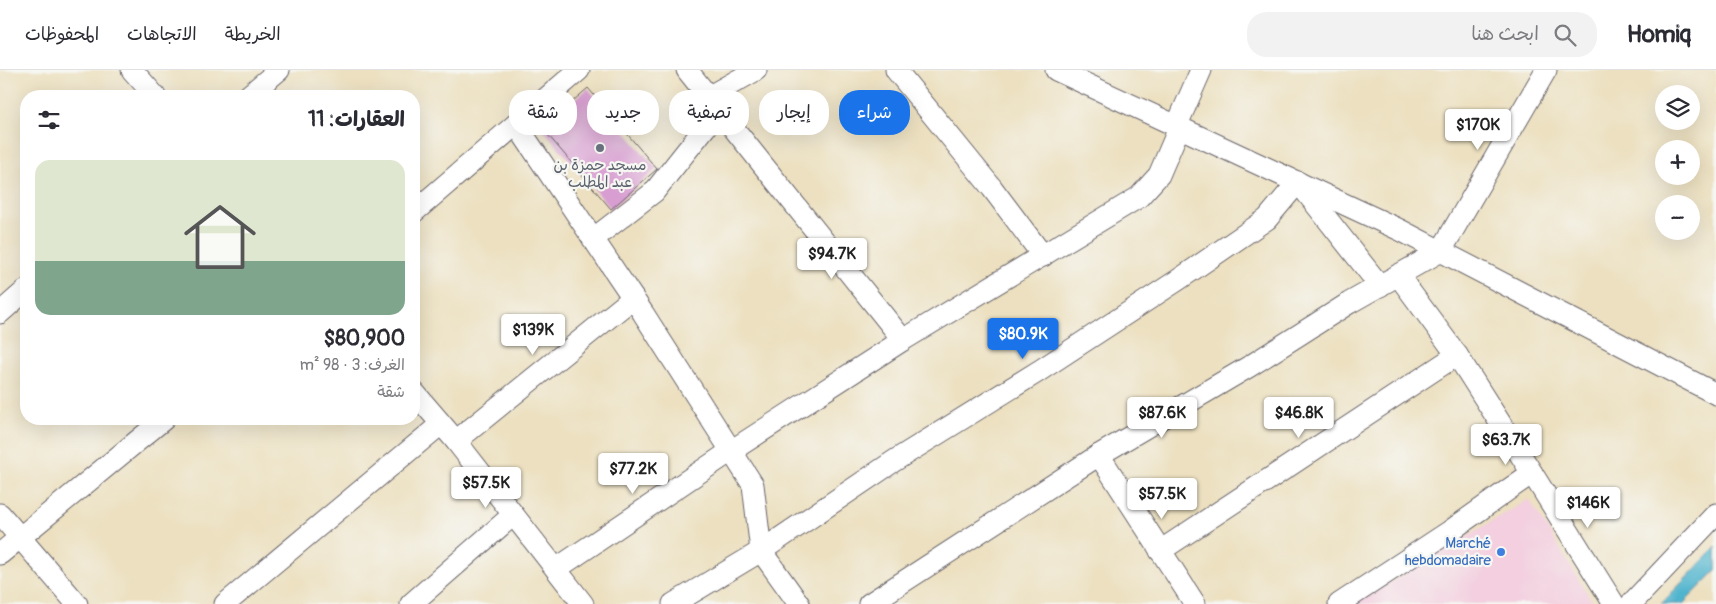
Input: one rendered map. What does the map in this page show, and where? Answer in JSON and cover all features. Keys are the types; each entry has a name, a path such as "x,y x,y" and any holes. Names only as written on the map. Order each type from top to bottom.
{"street":[{"path":"132,70 150,90"},
{"path":"255,90 279,70"},
{"path":"556,90 579,70"},
{"path":"687,70 702,90"},
{"path":"731,90 756,70"},
{"path":"896,70 992,188 1043,256"},
{"path":"1056,70 1442,251 1716,394"},
{"path":"556,569 731,450 903,340 1140,197 1159,175 1201,70"},
{"path":"869,604 1099,455 1389,280 1442,251 1546,70"},
{"path":"420,207 509,130"},
{"path":"523,135 633,298 753,484 761,551 799,604"},
{"path":"594,239 654,192 692,135"},
{"path":"738,135 903,340"},
{"path":"1298,182 1457,356 1614,604"},
{"path":"673,604 761,551 894,461 1040,371 1194,269 1267,219 1298,182"},
{"path":"0,313 20,295"},
{"path":"456,441 633,298"},
{"path":"1160,551 1457,356"},
{"path":"420,399 456,441 583,604"},
{"path":"225,604 441,424"},
{"path":"0,554 157,425"},
{"path":"1099,455 1195,604"},
{"path":"1339,604 1450,531 1532,473"},
{"path":"0,514 77,604"},
{"path":"1631,604 1716,514"},
{"path":"412,604 513,515"}],"shaded area":[{"name":"Marché hebdomadaire","path":"1529,499 1594,604 1354,604"}],"water":[{"path":"1716,547 1716,571 1683,604 1661,604"}],"building":[{"name":"مسجد حمزة بن عبد المطلب","path":"588,88 590,90 587,90 587,135 628,135 657,169 611,209 548,135 577,135 577,98"}],"place":[{"name":"مسجد حمزة بن عبد المطلب","path":"600,148"},
{"name":"Marché hebdomadaire","path":"1501,552"}]}
